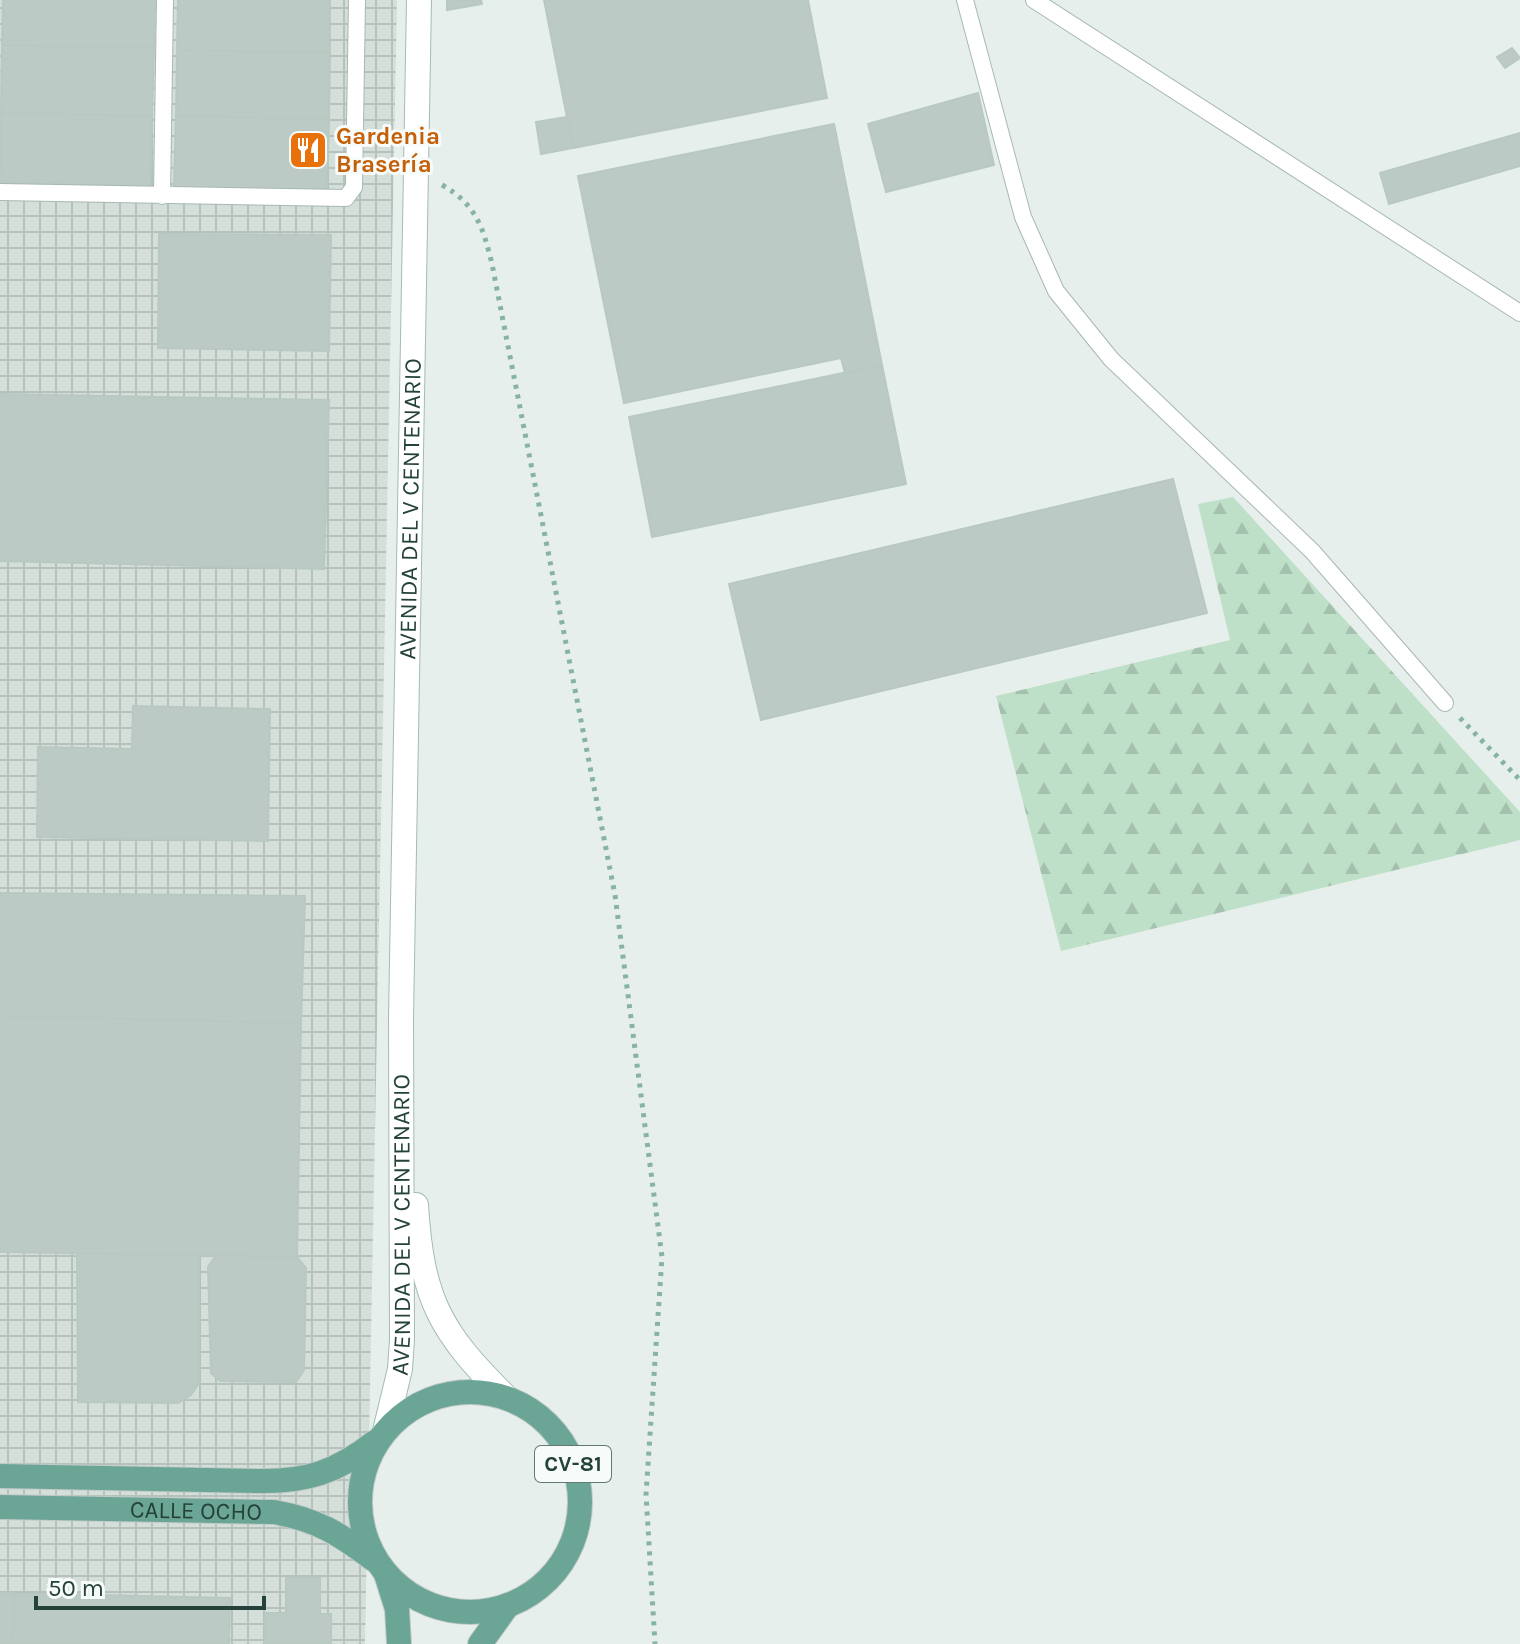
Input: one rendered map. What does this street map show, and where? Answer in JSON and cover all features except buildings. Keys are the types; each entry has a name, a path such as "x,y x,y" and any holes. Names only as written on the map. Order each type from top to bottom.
{"main road":[{"name":"AVENIDA DEL V CENTENARIO","path":"382,1434 400,1369 402,1340 401,1018 419,0"},
{"name":"AVENIDA DEL V CENTENARIO","path":"401,1018 419,1252 426,1285 436,1310 467,1359 507,1398"},
{"name":"CV-81","path":"382,1569 411,1596 442,1609 475,1612 508,1605 537,1589 560,1564 575,1534 580,1501 574,1468 560,1438 536,1414 507,1398 479,1392 450,1393 423,1402 399,1417 382,1434 367,1461 361,1487 360,1513 366,1540 382,1569 397,1609 399,1644"},
{"name":"CALLE OCHO","path":"0,1476 300,1480 344,1463 382,1434"},
{"name":"CALLE OCHO","path":"0,1507 274,1512 311,1521 335,1531 382,1569"},
{"name":"CV-81","path":"480,1644 508,1605"}],"lane":[{"path":"162,196 165,0"},
{"path":"0,192 346,198 354,187 357,0"},
{"path":"965,0 1023,217 1056,291 1111,359 1312,551 1445,703"},
{"path":"1034,0 1520,313"}],"path":[{"path":"416,174 445,186 465,200 482,227 615,895 662,1257 646,1494 655,1644"},
{"path":"1445,703 1520,780"}],"shaded area":[{"path":"0,0 397,0 365,1644 0,1644"}],"green space":[{"path":"1233,497 1520,812 1520,840 1061,951 996,696 1230,640 1198,504"}],"place":[{"name":"Gardenia Brasería","path":"308,150"}]}
